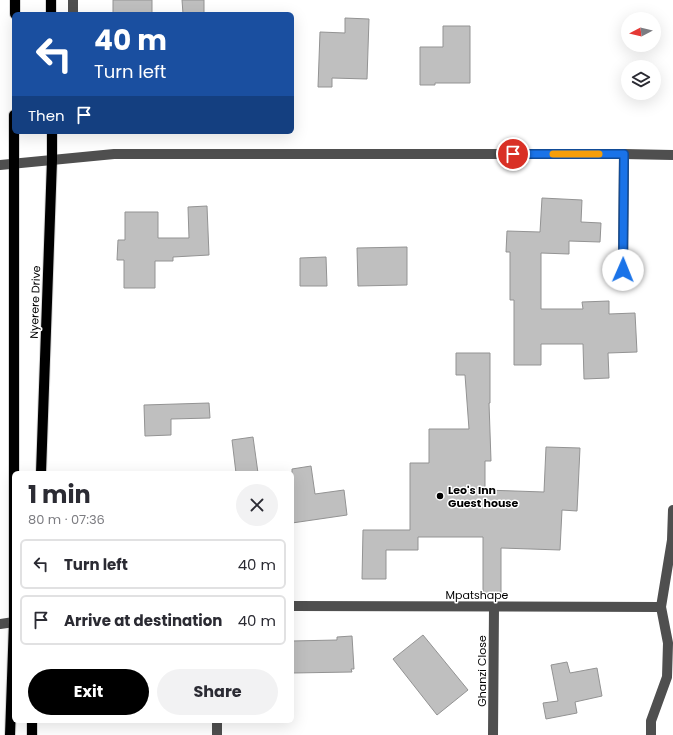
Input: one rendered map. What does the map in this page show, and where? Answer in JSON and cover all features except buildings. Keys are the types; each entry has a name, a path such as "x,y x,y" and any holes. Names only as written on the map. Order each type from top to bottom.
{"main road":[{"path":"15,0 15,12"},
{"path":"51,0 51,12"},
{"name":"Nyerere Drive","path":"14,134 14,471"},
{"name":"Nyerere Drive","path":"41,471 52,134"},
{"name":"Nyerere Drive","path":"10,735 12,678"},
{"path":"32,723 32,735"}],"street":[{"path":"73,0 73,12"},
{"path":"0,165 114,154 673,155"},
{"path":"623,270 624,154"},
{"path":"651,735 652,721 667,677 668,643 661,607 672,540 673,510"},
{"name":"Mpatshape","path":"294,606 661,607"},
{"name":"Ghanzi Close","path":"493,735 494,607"},
{"path":"0,624 12,622"},
{"path":"217,735 218,723"}],"slow traffic":[{"path":"553,154 599,154"}],"place":[{"name":"Leo's Inn Guest house","path":"440,496"}],"route":[{"path":"513,154 624,154 623,270"}]}
